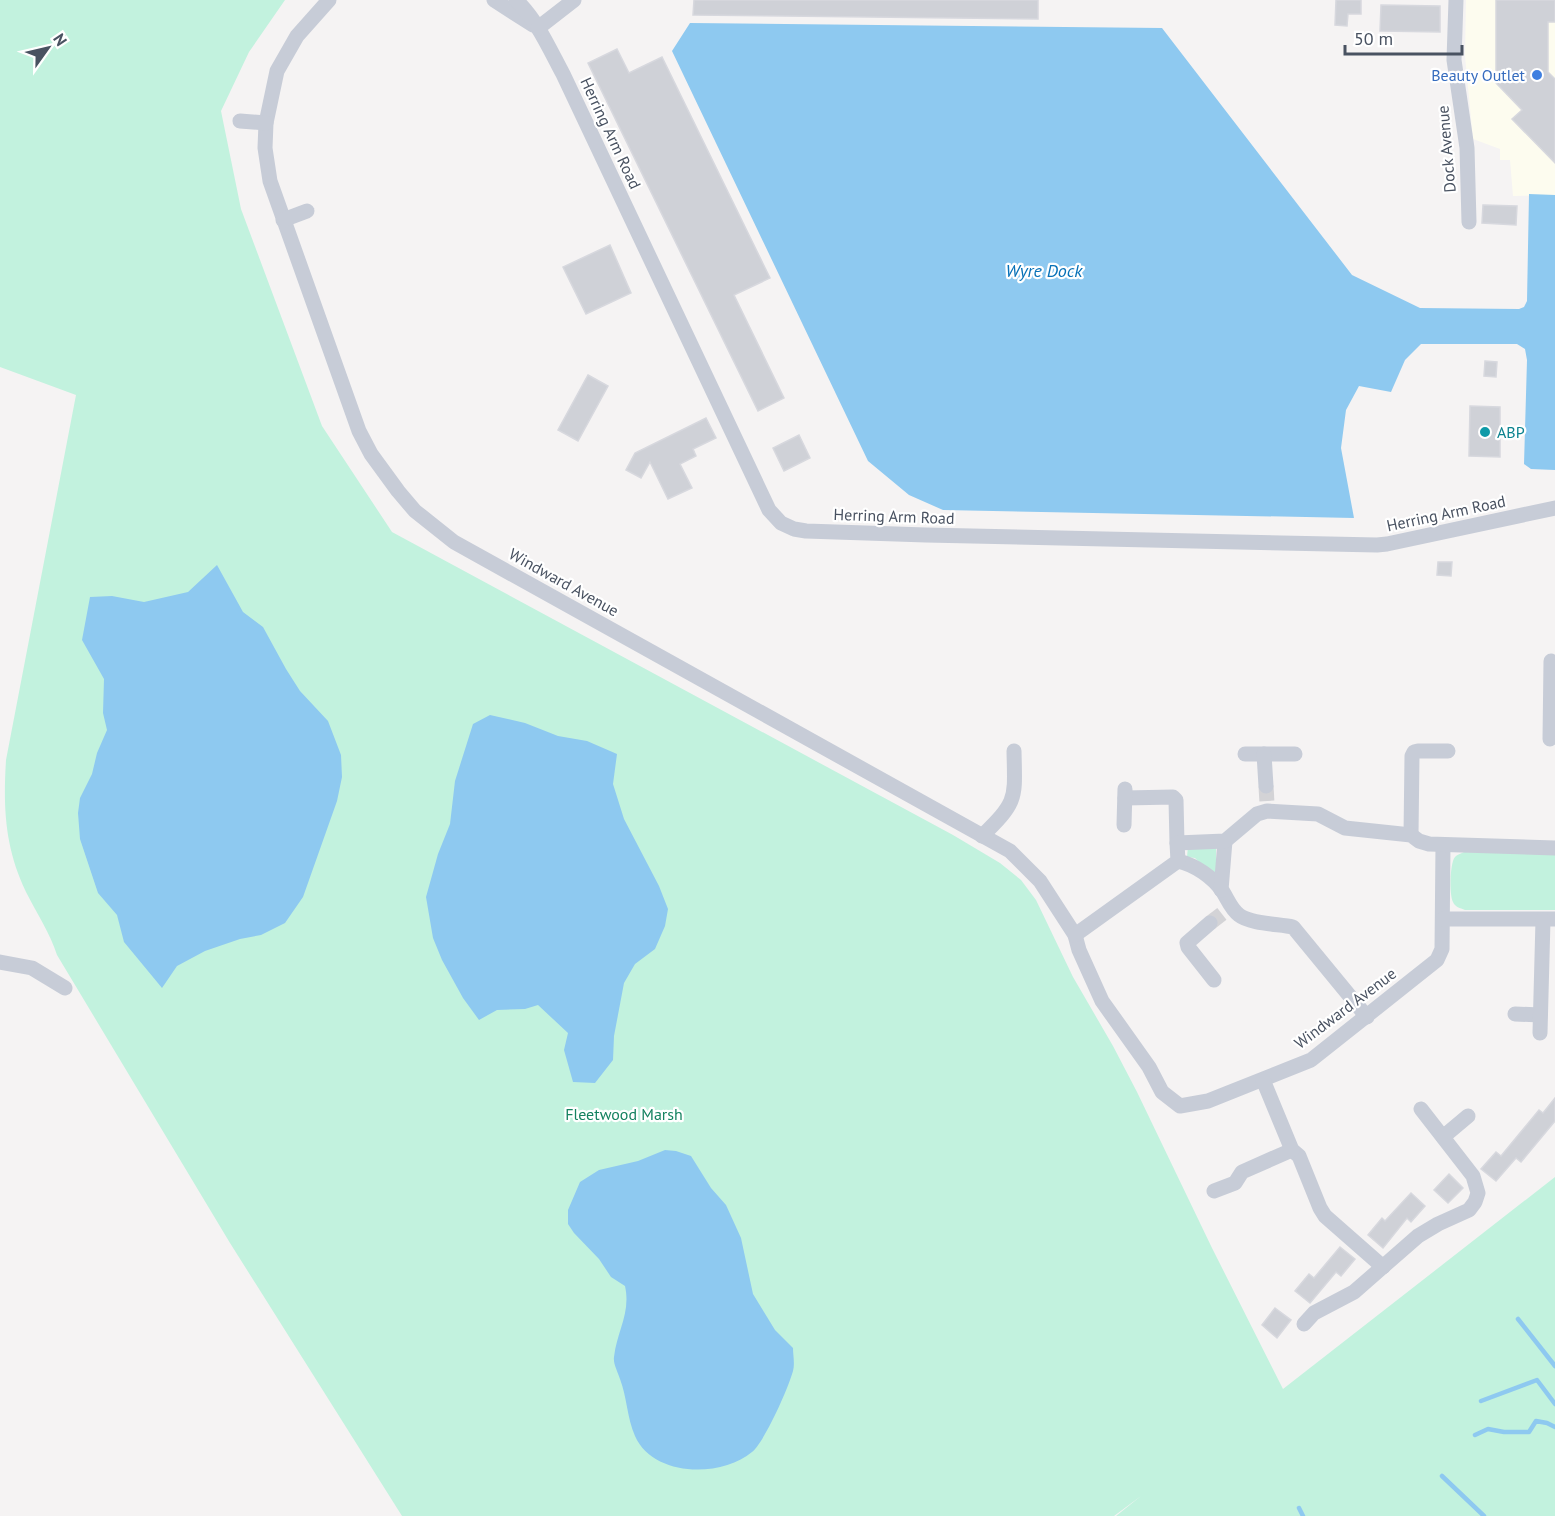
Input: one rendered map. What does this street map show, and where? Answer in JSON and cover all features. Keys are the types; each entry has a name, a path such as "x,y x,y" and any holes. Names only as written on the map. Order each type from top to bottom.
{"street":[{"name":"Windward Avenue","path":"329,0 311,19 284,56 272,87 266,123 267,165 283,220 359,431 384,474 416,511 454,542 1010,851 1040,881 1075,935 1079,950 1102,1001 1149,1067 1162,1092 1170,1099 1180,1106 1208,1101 1311,1060 1437,960 1442,949 1443,845"},
{"name":"Herring Arm Road","path":"494,0 538,28"},
{"name":"Herring Arm Road","path":"516,0 526,9 563,74 660,276 758,489 769,510 781,523 806,531 1387,544 1555,508"},
{"path":"538,28 574,0"},
{"name":"Dock Avenue","path":"1456,0 1454,60 1467,148 1469,222"},
{"path":"240,121 266,123"},
{"path":"283,220 308,211"},
{"path":"1550,739 1553,699 1551,661"},
{"path":"982,836 1001,817 1013,800 1014,751"},
{"path":"1411,835 1412,756 1414,752 1448,751"},
{"path":"1245,754 1294,754"},
{"path":"1264,754 1266,786"},
{"path":"1124,825 1125,793 1173,797 1176,800 1178,861"},
{"path":"1177,843 1225,841 1253,816 1267,807 1318,814 1345,828 1411,835 1429,844 1555,848"},
{"path":"1225,841 1221,890 1227,910 1241,917 1293,927 1366,1017"},
{"path":"1075,935 1178,861"},
{"path":"1178,861 1201,871 1221,890"},
{"path":"1443,919 1549,920 1540,1033"},
{"path":"1210,923 1187,943 1214,980"},
{"path":"0,962 32,968 65,988"},
{"path":"1515,1014 1540,1015"},
{"path":"1263,1080 1292,1149 1299,1156 1325,1216 1383,1267"},
{"path":"1304,1324 1314,1313 1354,1292 1418,1236 1469,1210 1475,1202 1478,1193 1473,1176 1421,1109"},
{"path":"1443,1137 1468,1116"},
{"path":"1214,1191 1235,1183 1242,1172 1292,1149"}],"shaded area":[{"path":"1466,0 1555,0 1555,195 1513,196 1510,160 1500,160 1500,149 1473,139 1465,56"}],"green space":[{"name":"Fleetwood Marsh","path":"0,0 285,0 249,52 221,111 241,209 322,426 392,532 953,835 1000,863 1021,880 1036,900 1073,977 1137,1092 1283,1389 1555,1177 1555,1516 1116,1516 1141,1496 1114,1516 402,1516 230,1243 57,955 26,892 14,860 5,812 6,760 76,395 0,367"},
{"path":"1188,846 1216,847 1216,873 1209,872 1195,858 1187,857"},
{"path":"1464,852 1555,854 1555,910 1465,910 1456,906 1451,893 1452,865 1455,857"}],"water":[{"name":"Wyre Dock","path":"690,23 1162,28 1352,275 1420,308 1519,309 1524,307 1527,301 1529,194 1555,195 1555,470 1531,469 1524,464 1527,360 1525,349 1517,344 1421,344 1405,360 1391,392 1359,386 1346,410 1341,448 1354,518 943,510 909,495 868,461 672,51"},
{"path":"217,565 243,612 263,627 300,691 328,721 341,755 342,777 337,801 303,897 285,923 261,935 240,939 205,951 177,966 162,988 124,942 117,915 98,893 80,839 78,813 80,798 92,774 97,753 107,730 103,713 104,679 82,640 90,597 112,596 144,602 188,592"},
{"path":"490,715 525,723 558,736 587,741 617,754 613,784 624,819 659,886 668,909 665,926 655,949 635,964 624,983 614,1036 613,1060 595,1083 573,1082 564,1050 568,1033 538,1005 525,1009 497,1010 479,1020 463,998 433,938 426,897 438,854 450,824 455,781 473,724"},
{"path":"665,1150 691,1156 711,1188 726,1205 741,1238 753,1294 775,1330 793,1348 793,1371 776,1414 757,1446 739,1460 706,1469 672,1466 644,1450 635,1436 614,1360 625,1313 625,1286 611,1277 599,1259 568,1224 568,1210 580,1182 599,1170 638,1161"}],"building":[{"path":"694,0 1038,0 1038,19 693,15"},
{"path":"1336,0 1361,0 1361,14 1348,14 1347,26 1335,25"},
{"path":"1496,0 1555,0 1555,22 1548,22 1548,72 1555,79 1555,163 1512,119 1522,110 1496,83"},
{"path":"1381,5 1440,6 1440,32 1380,31"},
{"path":"617,49 629,73 662,57 770,278 734,295 784,398 758,411 588,63"},
{"path":"1483,205 1517,206 1516,225 1482,223"},
{"path":"610,245 631,293 586,314 563,267"},
{"path":"1485,361 1497,362 1496,377 1484,376"},
{"path":"588,375 608,386 578,441 558,430"},
{"name":"ABP","path":"1470,406 1500,407 1500,457 1469,456"},
{"path":"706,418 716,438 693,449 696,456 680,464 692,488 668,499 650,462 641,478 626,470 635,453"},
{"path":"799,435 810,458 784,471 773,448"},
{"path":"1438,562 1452,562 1451,576 1437,575"},
{"path":"1555,1098 1555,1121 1521,1162 1516,1158 1496,1181 1481,1169 1496,1152 1501,1156 1539,1110 1543,1113"},
{"path":"1449,1174 1463,1188 1448,1203 1434,1190"},
{"path":"1411,1193 1425,1206 1411,1222 1407,1218 1383,1248 1368,1235 1382,1218 1385,1221"},
{"path":"1340,1247 1355,1259 1341,1276 1336,1272 1310,1303 1295,1291 1309,1274 1314,1278"},
{"path":"1275,1308 1291,1320 1277,1338 1262,1325"}],"waterway":[{"path":"1518,1319 1555,1366"},
{"path":"1481,1401 1537,1380 1555,1404"},
{"path":"1475,1435 1488,1429 1504,1432 1529,1432 1536,1421 1555,1427"},
{"path":"1442,1476 1484,1516"},
{"path":"1299,1508 1303,1516"}],"tunnel":[{"path":"1266,786 1267,803"},
{"path":"1210,923 1223,913"}],"place":[{"name":"Beauty Outlet","path":"1537,75"},
{"name":"ABP","path":"1485,432"}]}
